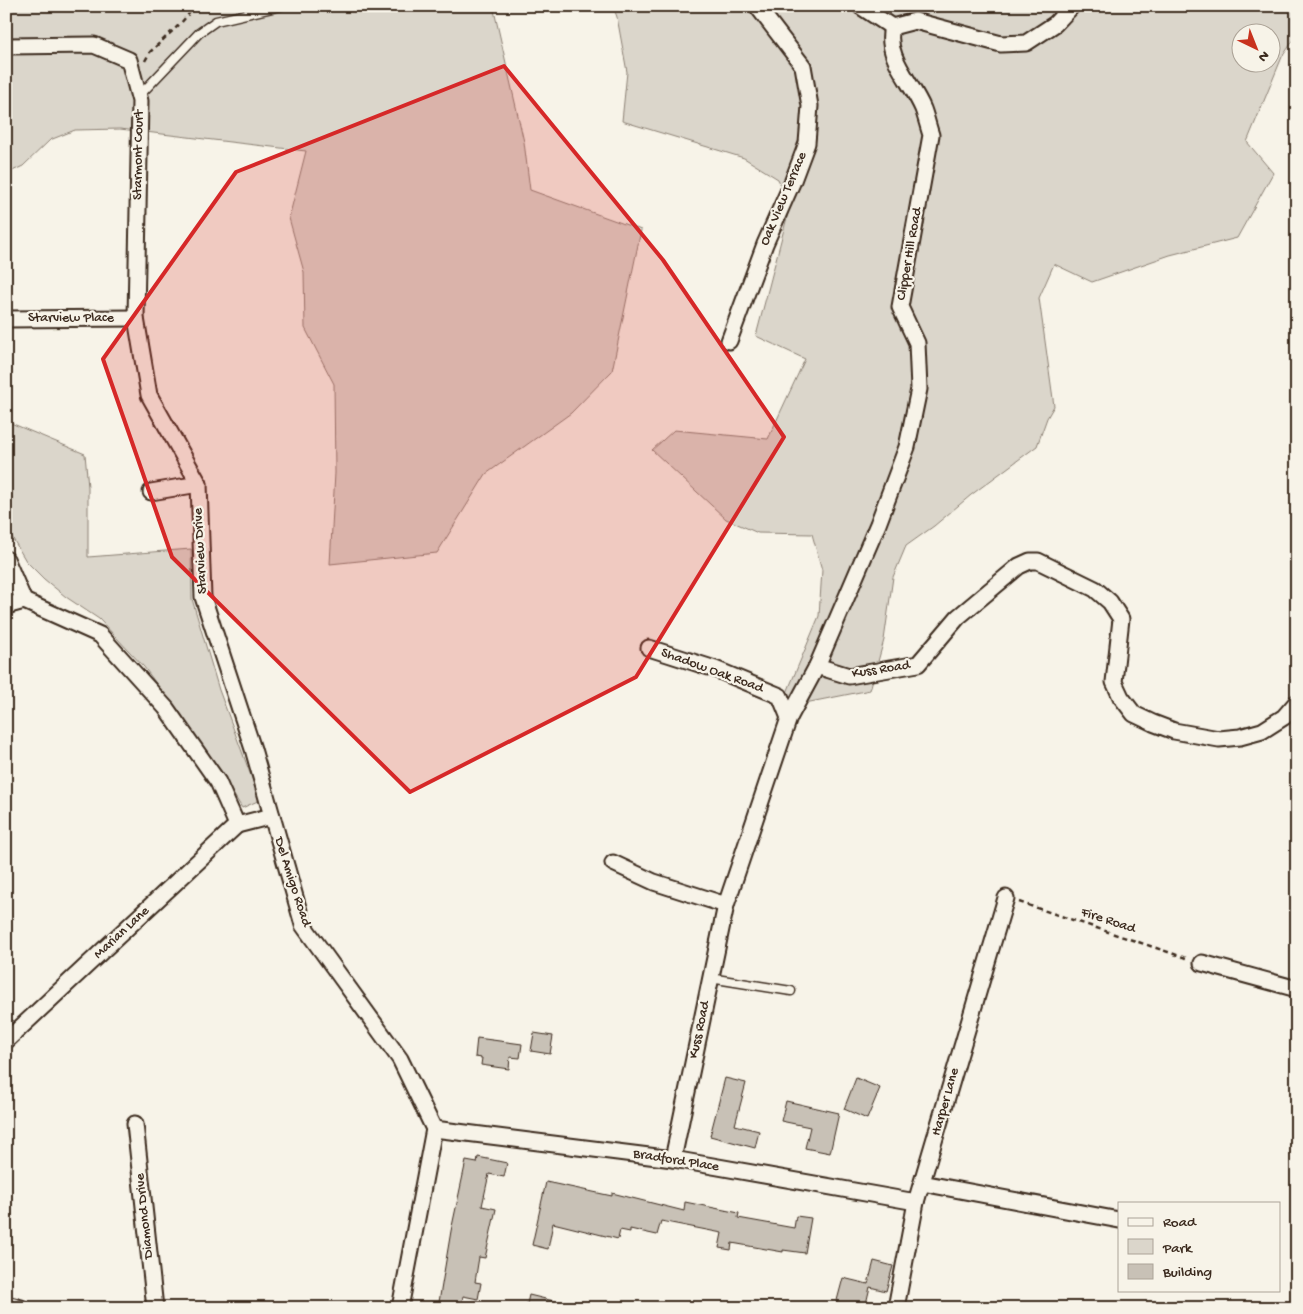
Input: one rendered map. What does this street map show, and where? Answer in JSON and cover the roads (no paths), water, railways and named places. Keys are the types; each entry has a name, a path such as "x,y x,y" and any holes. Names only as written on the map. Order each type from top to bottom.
{"street":[{"name":"Oak View Terrace","path":"729,342 765,244 792,183 807,143 810,106 803,66 757,6"},
{"path":"860,6 892,27 915,21 1001,44 1026,43 1055,24 1072,6"},
{"name":"Clipper Hill Road","path":"818,666 878,524 906,447 919,389 917,344 900,307 931,135 923,108 894,57 890,35 892,27"},
{"name":"Starmont Court","path":"6,46 94,45 129,60 140,101 136,318"},
{"name":"Starview Place","path":"6,319 136,318"},
{"name":"Starview Drive","path":"136,318 149,395 198,484 203,598 253,749 272,816"},
{"path":"151,492 198,484"},
{"path":"6,559 24,601"},
{"name":"Kuss Road","path":"673,1159 726,905 789,718 818,666 849,676 918,664 966,611 1019,566 1030,561 1038,561 1095,589 1110,602 1121,619 1114,682 1121,697 1134,714 1174,731 1219,739 1240,738 1262,730 1284,717 1297,702"},
{"path":"6,606 24,601 100,635 166,708 218,782 238,825 272,816"},
{"name":"Shadow Oak Road","path":"649,648 715,669 780,696 789,718"},
{"name":"Del Amigo Road","path":"272,816 303,925 400,1059 434,1129"},
{"name":"Marian Lane","path":"6,1041 238,825"},
{"path":"613,863 654,882 726,905"},
{"name":"Harper Lane","path":"896,1308 916,1202 1006,898"},
{"path":"1202,963 1297,989"},
{"name":"Diamond Drive","path":"135,1124 155,1308"},
{"path":"400,1308 434,1129"},
{"name":"Bradford Place","path":"434,1129 673,1159 916,1202"},
{"path":"922,1183 1118,1220"},
{"path":"6,1304 21,1308"}],"lane":[{"path":"137,90 199,33 216,21 281,6"},
{"path":"710,978 791,991"}]}
